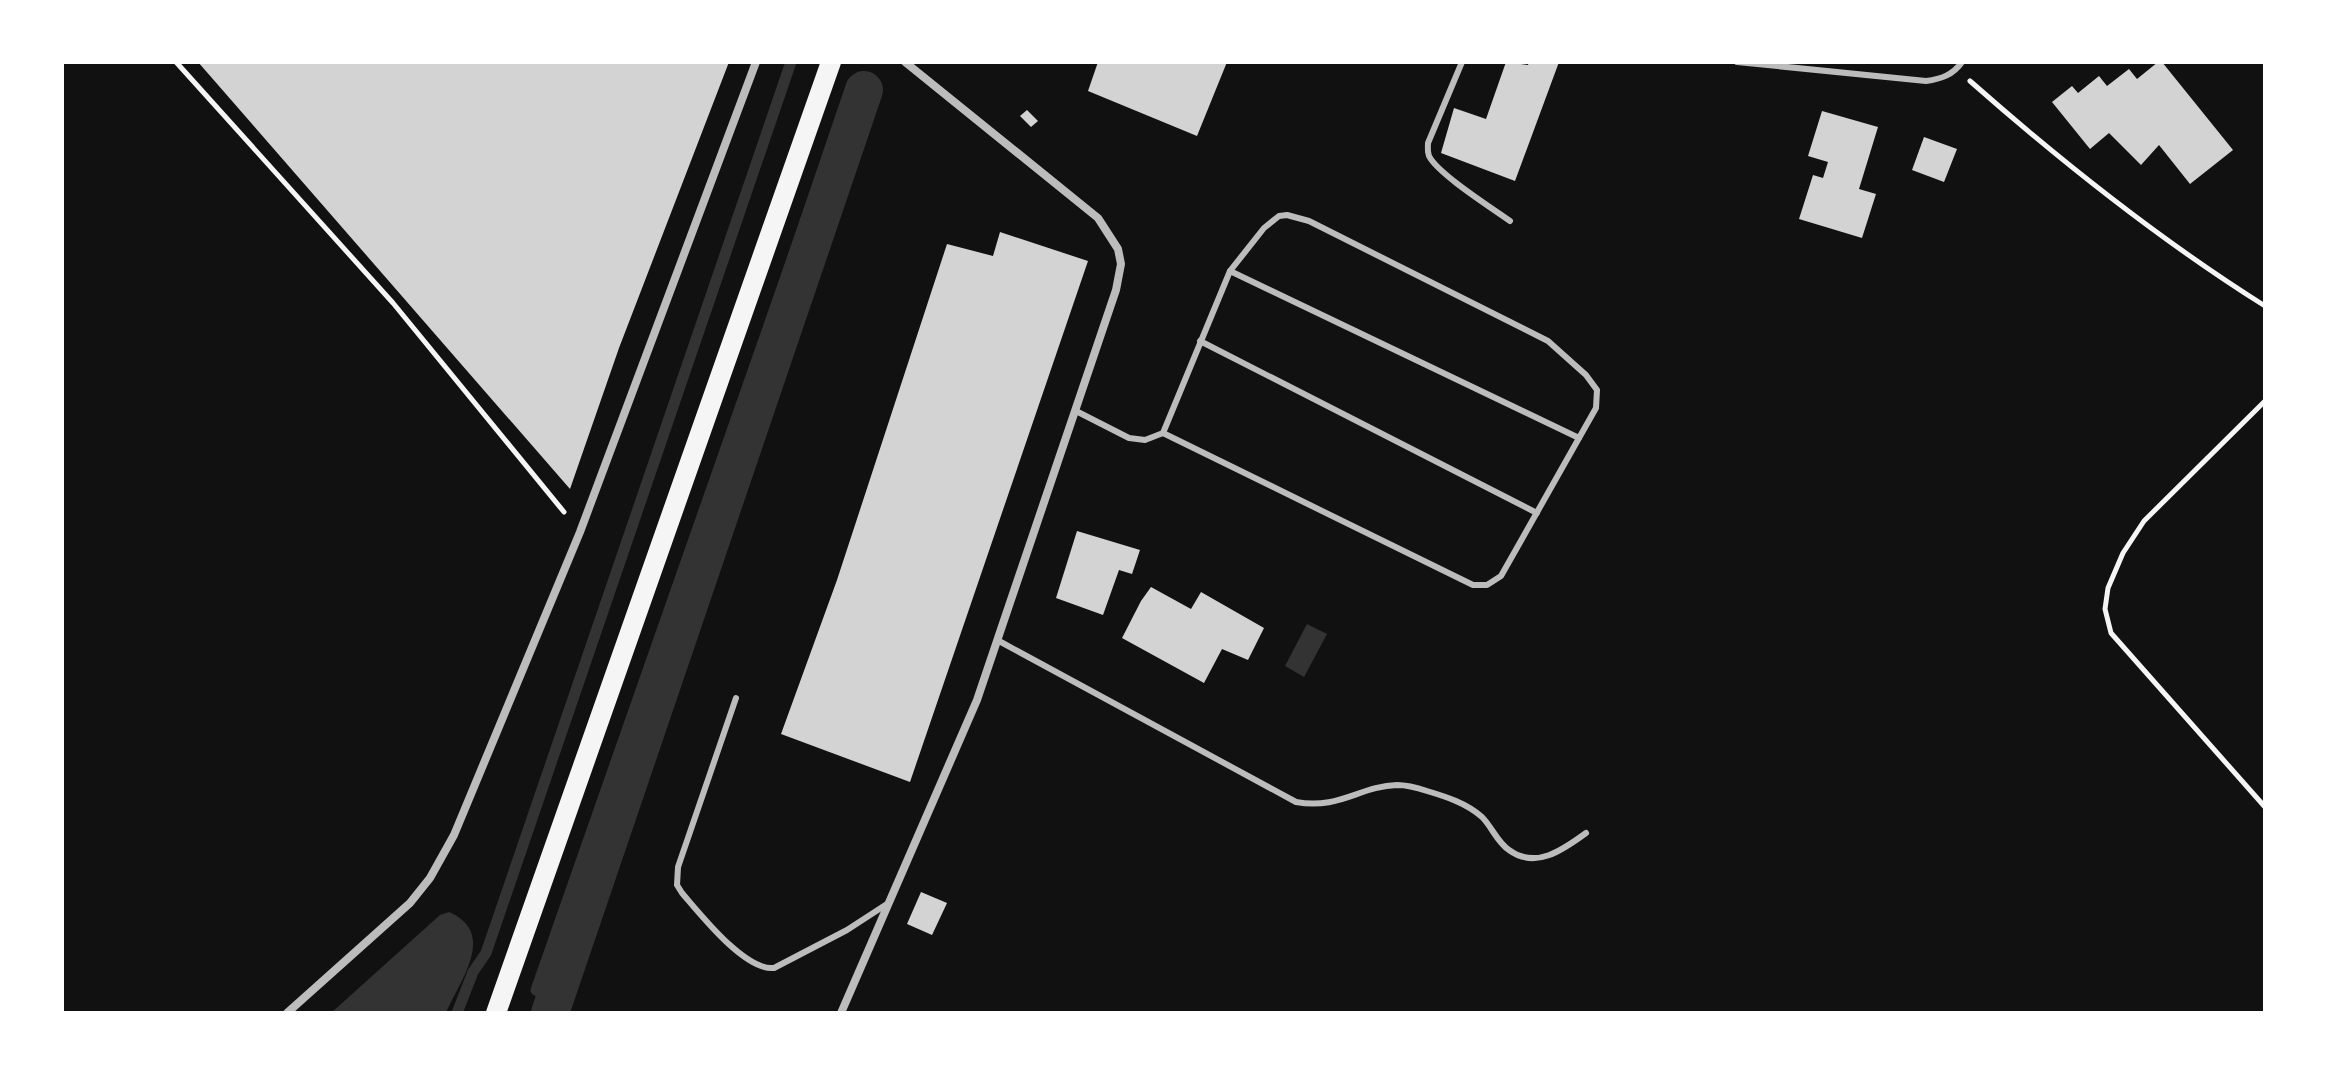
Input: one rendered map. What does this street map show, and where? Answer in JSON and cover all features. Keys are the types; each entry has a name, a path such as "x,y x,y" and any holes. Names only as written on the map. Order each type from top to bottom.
{"main road":[{"path":"496,1013 831,62"}],"street":[{"path":"287,1013 410,903 441,861 454,835 580,532 756,62"},
{"path":"841,1013 977,700 1076,411 1121,264 1112,237 1086,206 905,62"}],"lane":[{"path":"1462,62 1428,143 1430,158 1510,221"},
{"path":"1737,62 1926,81 1941,79 1962,62"},
{"path":"1076,411 1129,438 1145,440 1163,433 1230,271 1264,228 1279,216 1287,215 1309,221 1548,341 1586,375 1597,390 1596,408 1537,513 1501,576 1487,585 1473,585 1163,433"},
{"path":"1230,271 1579,438"},
{"path":"1200,341 1537,513"},
{"path":"999,641 1296,802 1311,805 1340,801 1399,785 1424,790 1466,805 1484,819 1508,850 1534,858 1560,852 1586,833"},
{"path":"736,698 678,867 677,885 682,893 741,955 767,969 847,930 887,904"}],"path":[{"path":"176,62 393,303 580,532"},
{"path":"1957,69 2052,153 2187,255 2265,306"},
{"path":"2265,401 2144,521 2123,553 2108,588 2105,609 2111,633 2265,807"}],"shaded area":[{"path":"1307,624 1327,634 1304,677 1285,666"},
{"path":"449,912 463,921 471,932 473,944 466,972 446,1013 331,1013 440,915"}],"building":[{"path":"198,62 729,62 619,348 570,489"},
{"path":"1098,62 1227,62 1197,136 1088,91"},
{"path":"1506,62 1528,65 1529,62 1559,62 1515,181 1441,153 1454,108 1486,119"},
{"path":"2162,62 2233,150 2190,184 2159,145 2141,165 2109,133 2090,149 2052,102 2072,86 2078,93 2099,76 2107,86 2129,69 2137,79"},
{"path":"1027,110 1038,121 1031,127 1020,116"},
{"path":"1822,111 1878,127 1859,189 1876,194 1862,238 1799,219 1813,175 1823,178 1828,162 1808,156"},
{"path":"1924,137 1957,149 1944,182 1912,170"},
{"path":"1000,232 1088,261 910,782 781,734 837,580 947,244 993,256"},
{"path":"1077,531 1140,550 1132,574 1119,570 1103,615 1056,598"},
{"path":"1151,587 1191,609 1201,592 1264,628 1248,660 1222,649 1204,683 1122,638"},
{"path":"921,892 947,903 932,935 907,924"}],"waterway":[{"path":"457,1013 473,972 486,953 791,62"},
{"path":"550,1013 864,90"},
{"path":"554,1001 536,990 849,97"}]}
